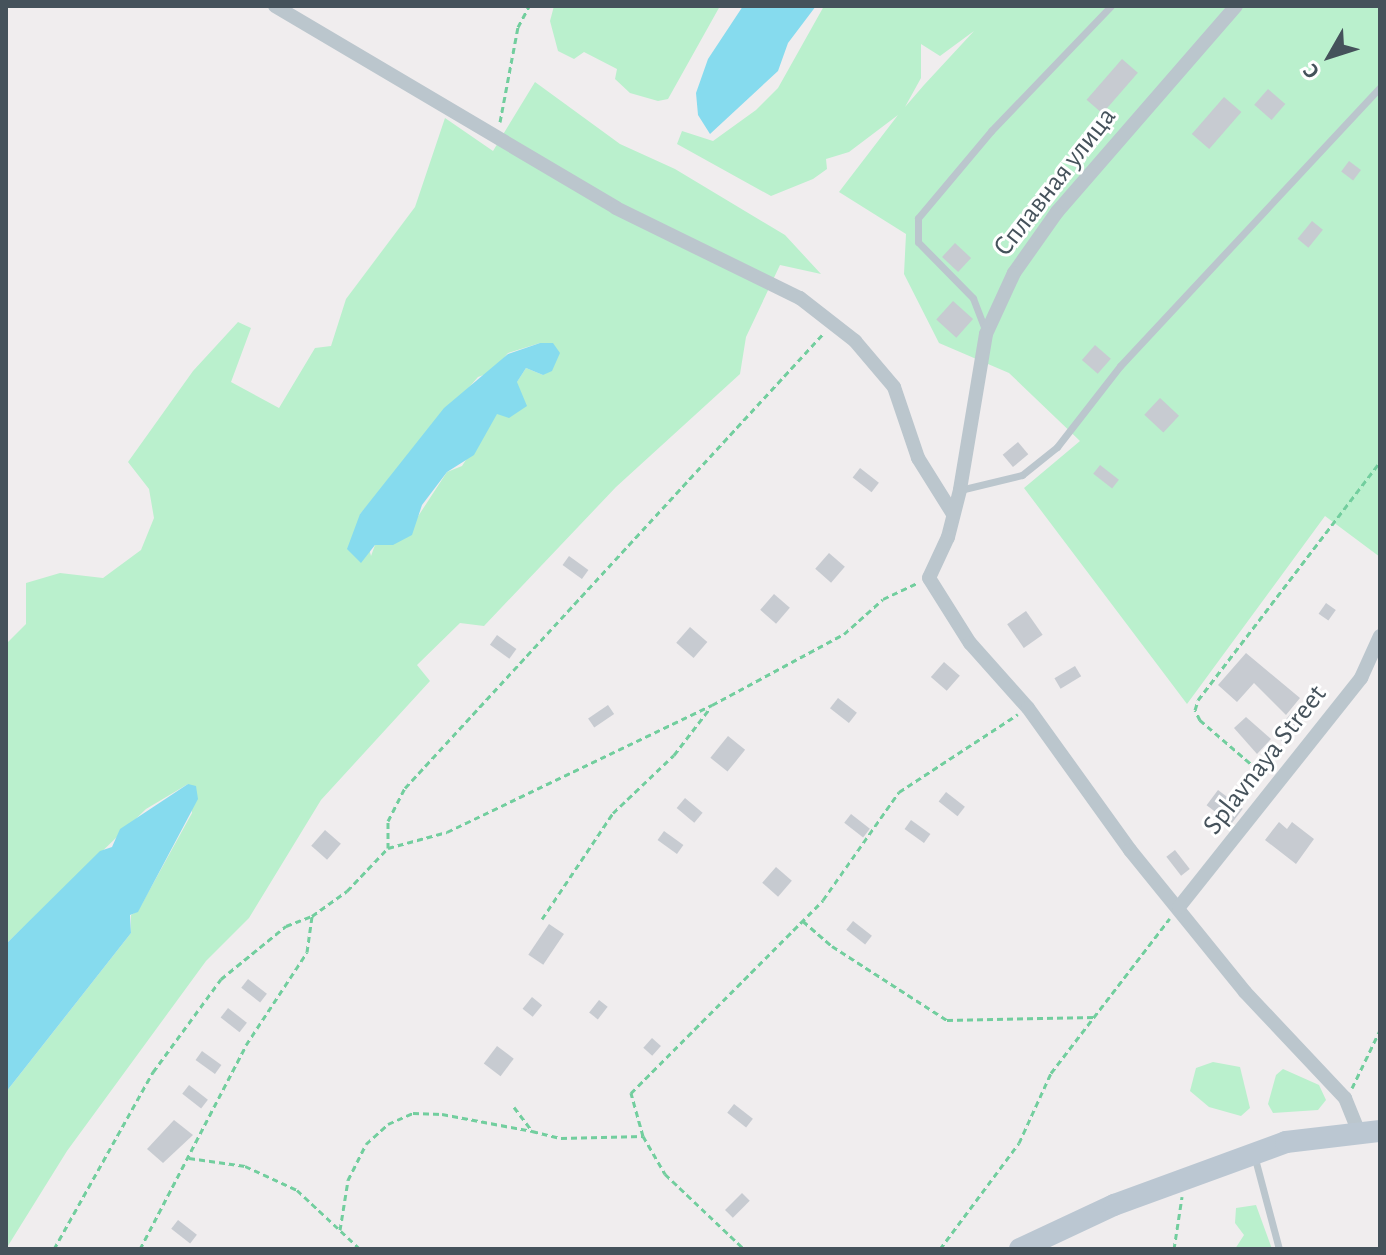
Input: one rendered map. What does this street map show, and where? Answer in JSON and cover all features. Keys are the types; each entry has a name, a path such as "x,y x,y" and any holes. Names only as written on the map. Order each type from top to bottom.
{"street":[{"path":"275,6 616,208 770,281 833,323 855,341 894,387 918,458 953,514"},
{"name":"Сплавная улица","path":"929,578 960,490 986,334 1014,273 1057,212 1236,6"},
{"path":"929,578 970,643 1028,708 1130,850 1245,992 1345,1098 1370,1132 1286,1142 1253,1153 1185,1177 1020,1249"},
{"name":"Splavnaya Street","path":"1179,907 1361,678 1380,636"}],"lane":[{"path":"986,334 973,298 918,242 918,218 991,131 1111,6"},
{"path":"960,490 1022,475 1057,447 1120,366 1380,87"},
{"path":"1253,1153 1279,1249"}],"path":[{"path":"497,137 518,27 529,6"},
{"path":"388,848 388,821 405,788 833,323"},
{"path":"1277,786 1211,731 1195,710 1380,462"},
{"path":"54,1249 153,1072 221,979 286,926 312,916 347,891 388,848 447,832 712,705 844,634 883,599 929,578"},
{"path":"542,919 613,813 674,755 712,705"},
{"path":"744,1249 665,1174 643,1136 631,1093 803,921 899,792 1028,708"},
{"path":"940,1249 1019,1143 1051,1073 1179,907"},
{"path":"140,1249 246,1045 307,952 312,916"},
{"path":"803,921 857,963 947,1020 1095,1017"},
{"path":"1345,1098 1366,1067 1380,1030"},
{"path":"514,1107 532,1131"},
{"path":"340,1230 348,1180 366,1144 388,1124 413,1113 442,1114 561,1138 643,1136"},
{"path":"189,1158 245,1166 297,1190 360,1249"},
{"path":"1174,1249 1185,1177"}],"green space":[{"path":"554,6 720,6 668,99 658,101 630,93 615,79 617,69 584,52 574,59 558,51 550,21"},
{"path":"824,6 1380,6 1380,557 1325,516 1187,704 1024,488 1080,441 1009,373 939,343 904,274 906,234 839,192 898,115 849,152 826,159 827,169 813,179 771,196 677,144 682,131 713,141 756,110 778,88","holes":["974,31 905,107 921,78 921,44 940,56"]},
{"path":"535,82 620,144 675,169 785,235 821,274 780,265 746,337 740,374 616,487 484,626 460,623 417,665 430,681 321,800 249,918 206,961 67,1151 6,1249 6,1092 131,933 131,915 138,911 192,813 188,784 146,809 6,944 6,644 26,624 26,583 60,573 103,578 141,550 154,518 149,489 128,462 193,371 238,322 251,328 231,382 279,408 315,348 331,346 346,299 415,207 445,118 493,151","holes":["540,343 553,343 543,375 526,368 462,466 447,472 413,524 375,545 371,556 360,514 478,377 492,372 508,353"]},
{"path":"1213,1062 1240,1067 1250,1108 1241,1116 1209,1107 1190,1091 1196,1068"},
{"path":"1283,1069 1319,1085 1326,1100 1318,1110 1273,1113 1268,1104 1276,1075"},
{"path":"1256,1205 1272,1249 1235,1249 1244,1235 1235,1223 1236,1208"}],"water":[{"path":"743,6 816,6 788,43 778,71 710,134 698,115 696,93 708,59"},
{"path":"540,343 553,343 560,353 552,371 543,375 526,368 517,382 527,406 509,418 497,414 474,455 447,472 422,505 412,535 393,545 375,545 361,563 347,549 360,514 444,408 508,354"},
{"path":"188,784 196,786 198,799 138,912 130,915 131,933 6,1092 6,944 100,851 112,847 120,829"}],"building":[{"path":"1122,59 1138,73 1102,114 1087,100"},
{"path":"1268,89 1285,104 1272,120 1254,105"},
{"path":"1224,97 1241,112 1209,149 1192,134"},
{"path":"1349,161 1361,170 1353,180 1341,171"},
{"path":"1312,221 1323,230 1308,248 1298,239"},
{"path":"955,243 971,258 958,272 942,257"},
{"path":"953,301 973,319 956,338 936,320"},
{"path":"1095,345 1111,359 1098,374 1082,360"},
{"path":"1160,398 1179,416 1163,433 1144,415"},
{"path":"1018,442 1028,454 1013,467 1003,455"},
{"path":"1100,465 1119,480 1112,488 1093,474"},
{"path":"860,468 879,483 872,492 853,477"},
{"path":"829,553 845,567 831,583 815,569"},
{"path":"569,556 588,570 582,579 563,565"},
{"path":"774,594 790,608 776,624 760,610"},
{"path":"1326,603 1336,610 1328,621 1319,614"},
{"path":"1026,611 1043,635 1024,648 1007,624"},
{"path":"690,627 707,642 694,658 676,643"},
{"path":"497,635 516,649 509,659 490,645"},
{"path":"1246,653 1300,698 1286,715 1254,683 1237,702 1218,685"},
{"path":"944,662 960,676 947,691 931,677"},
{"path":"1075,666 1081,676 1061,689 1054,678"},
{"path":"838,698 857,713 849,723 830,708"},
{"path":"608,705 614,714 594,728 588,718"},
{"path":"1292,712 1303,721 1285,743 1274,735"},
{"path":"1246,717 1271,739 1257,754 1234,728"},
{"path":"728,736 745,750 727,772 710,758"},
{"path":"1218,790 1243,809 1231,824 1207,805"},
{"path":"946,792 965,807 958,816 939,801"},
{"path":"685,798 703,813 694,823 677,808"},
{"path":"851,814 870,829 863,837 844,823"},
{"path":"911,820 930,834 924,843 905,829"},
{"path":"1279,822 1287,829 1292,822 1314,839 1296,864 1265,840"},
{"path":"325,830 341,844 327,860 311,846"},
{"path":"664,831 683,845 677,854 658,840"},
{"path":"1175,850 1190,869 1181,876 1166,857"},
{"path":"776,867 792,881 778,897 762,883"},
{"path":"853,921 872,936 865,944 846,930"},
{"path":"549,924 564,934 543,965 528,955"},
{"path":"248,979 267,994 260,1002 241,988"},
{"path":"532,997 542,1005 533,1017 523,1009"},
{"path":"599,1000 608,1007 598,1019 589,1013"},
{"path":"228,1008 247,1023 240,1032 221,1017"},
{"path":"652,1038 661,1046 652,1056 643,1048"},
{"path":"497,1046 514,1059 501,1076 484,1064"},
{"path":"202,1051 221,1065 215,1074 196,1060"},
{"path":"189,1085 208,1100 201,1108 182,1094"},
{"path":"734,1104 753,1119 746,1127 727,1113"},
{"path":"174,1120 193,1135 163,1163 147,1149"},
{"path":"742,1193 750,1201 733,1218 725,1210"},
{"path":"178,1220 197,1235 190,1243 171,1229"}]}
